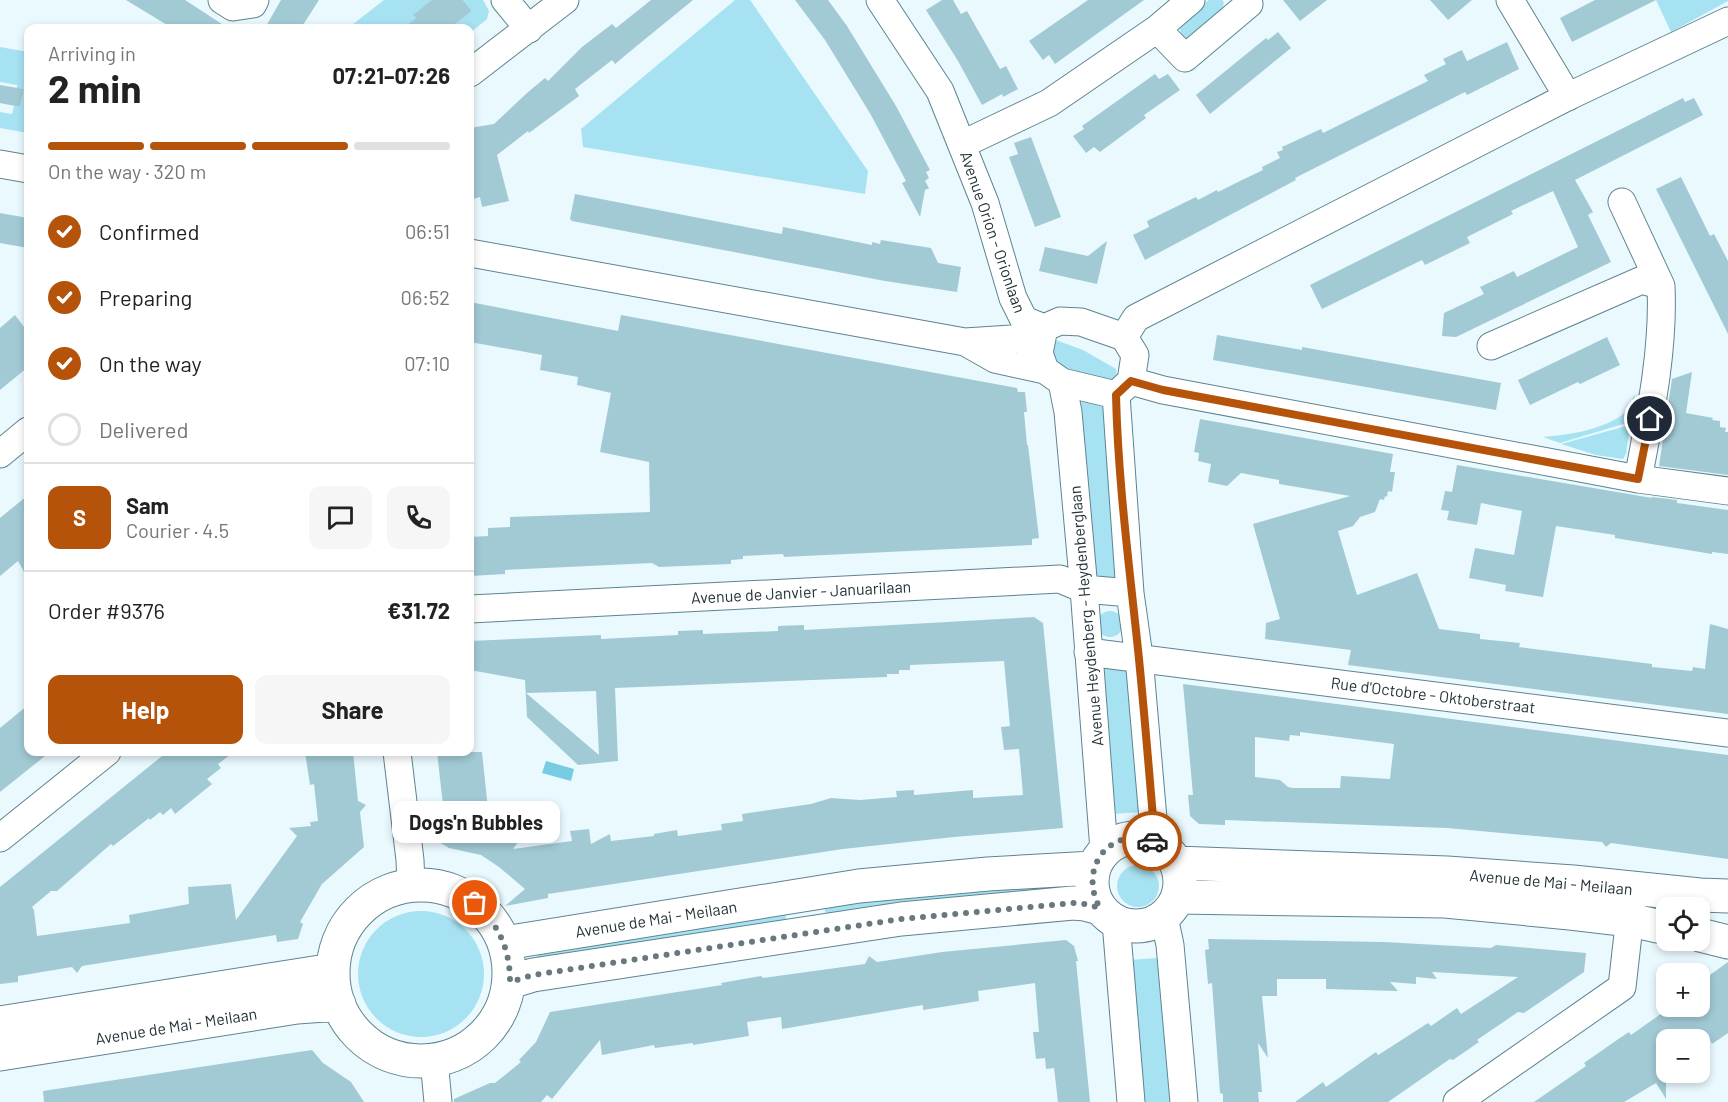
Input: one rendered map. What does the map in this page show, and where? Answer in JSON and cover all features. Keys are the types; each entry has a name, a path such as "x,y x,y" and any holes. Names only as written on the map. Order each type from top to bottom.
{"street":[{"path":"222,0 233,6 253,4 255,0"},
{"path":"505,0 529,29"},
{"path":"474,70 565,0"},
{"path":"963,144 1049,103 1157,29 1191,0"},
{"path":"1157,29 1185,58 1249,4 1246,0"},
{"path":"1510,0 1568,97"},
{"name":"Avenue Orion - Orionlaan","path":"885,2 940,91 963,144 988,212 1013,298 1024,320 1043,332"},
{"path":"1124,337 1136,318 1568,97 1728,21"},
{"path":"0,164 24,168"},
{"path":"1622,202 1661,286 1662,312 1652,407 1638,479"},
{"path":"474,254 965,342 1043,332 1060,321 1081,322 1124,337 1135,355 1123,388 1130,593 1166,853 1180,874 1171,907 1170,945 1184,1102"},
{"path":"1491,346 1642,279 1661,286"},
{"name":"Avenue Heydenberg - Heydenberglaan","path":"1043,332 1039,353 1053,376 1068,412 1089,652 1099,859"},
{"path":"965,342 995,359 1053,376 1123,388 1163,390 1638,479 1728,491"},
{"path":"0,454 24,434"},
{"name":"Avenue de Janvier - Januarilaan","path":"474,609 1060,579 1084,589 1130,593"},
{"name":"Rue d'Octobre - Oktoberstraat","path":"1089,652 1728,733"},
{"path":"0,838 101,756"},
{"path":"397,756 411,885"},
{"name":"Avenue de Mai - Meilaan","path":"505,943 870,885 988,874 1099,859 1113,844 1134,838 1166,853 1446,887"},
{"path":"1099,859 1091,884 1092,893 1108,915 1131,1102"},
{"name":"Avenue de Mai - Meilaan","path":"510,982 533,975 814,931 901,919 1073,903 1085,904 1126,926 1145,926 1171,907 1446,887 1573,882 1632,905 1656,921"},
{"path":"411,885 445,888 461,894 475,903 493,921 505,943 510,982 500,1014 479,1040 458,1053 434,1060 414,1061 395,1057 376,1049 360,1037 348,1022 335,993 333,970 339,940 356,913 381,894 411,885"},
{"path":"806,895 814,931"},
{"name":"Avenue de Mai - Meilaan","path":"1632,905 1728,896"},
{"path":"1457,1102 1622,987 1632,905"},
{"path":"1710,938 1728,942"},
{"name":"Avenue de Mai - Meilaan","path":"0,1054 47,1031 333,970"},
{"name":"Avenue de Mai - Meilaan","path":"0,1023 47,1031 318,1004 339,1004"},
{"path":"434,1060 438,1102"}],"shaded area":[{"path":"384,0 438,0 414,15 416,18 411,24 353,24"},
{"path":"463,0 483,0 489,11 487,19 474,30 474,24 455,24 472,11"},
{"path":"735,0 750,0 868,171 865,194 583,147 581,129"},
{"path":"1209,0 1224,2 1221,16 1189,40 1181,35 1179,22"},
{"path":"1656,0 1728,0 1728,1 1671,32"},
{"path":"0,47 24,51 24,89 17,88 17,85 0,82"},
{"path":"24,89 24,132 0,128 0,112 12,114 14,106 20,107"},
{"path":"1053,339 1083,350 1116,369 1117,377 1110,382 1088,382 1054,364 1047,347"},
{"path":"1635,395 1630,422 1560,443 1543,437 1595,428 1614,420 1626,411"},
{"path":"1089,400 1104,408 1119,568 1115,581 1092,578 1079,403"},
{"path":"1630,425 1626,454 1623,459 1596,455 1561,444"},
{"path":"1110,611 1119,615 1123,624 1119,633 1110,637 1101,633 1097,624 1101,615"},
{"path":"1127,661 1141,812 1114,814 1101,663"},
{"path":"546,761 574,769 571,781 542,773"},
{"path":"1138,865 1153,871 1159,886 1153,901 1138,907 1123,901 1117,886 1123,871"},
{"path":"1062,882 1064,897 827,920 824,906"},
{"path":"785,910 787,928 537,963 536,948"},
{"path":"421,911 445,916 465,930 479,950 484,974 479,998 465,1018 445,1032 421,1037 397,1032 377,1018 363,998 358,974 363,950 377,930 397,916"},
{"path":"1157,958 1170,1102 1142,1102 1129,960"}],"building":[{"path":"126,0 185,0 222,24 165,24"},
{"path":"281,0 319,0 304,24 267,24"},
{"path":"432,0 463,0 472,11 455,24 409,24 416,18 413,15"},
{"path":"651,0 693,0 615,64 612,60 575,89 579,96 497,155 509,201 482,207 480,197 474,199 474,127 494,124 545,78 548,81 582,47 612,24 616,28"},
{"path":"795,0 828,0 847,26 896,106 930,170 926,172 929,178 925,181 929,188 925,190 920,217 902,183 906,181 871,115 825,40"},
{"path":"942,0 953,0 961,14 967,11 1000,69 1006,66 1018,89 1003,97 1002,94 982,105 926,10"},
{"path":"1088,0 1144,0 1055,64 1049,55 1043,60 1029,41"},
{"path":"1283,0 1327,0 1300,21"},
{"path":"1430,0 1472,0 1448,20"},
{"path":"1595,0 1656,0 1572,42 1560,18"},
{"path":"1278,32 1291,48 1210,114 1196,95 1266,38 1268,40"},
{"path":"1507,42 1519,69 1467,95 1465,92 1295,178 1296,180 1145,260 1133,235 1149,227 1147,221 1196,197 1198,200 1217,190 1218,192 1263,170 1262,167 1280,158 1277,152 1283,150 1282,147 1321,129 1323,133 1428,81 1424,75 1446,64 1443,59 1462,50 1467,61"},
{"path":"1155,74 1159,79 1168,74 1180,90 1144,115 1146,118 1100,152 1094,147 1086,153 1073,136 1084,129 1082,126"},
{"path":"0,85 24,89 20,107 0,103"},
{"path":"1683,98 1685,102 1694,98 1703,115 1575,180 1593,212 1588,215 1611,262 1456,337 1442,336 1444,313 1484,294 1480,287 1514,271 1517,277 1578,247 1553,191 1511,211 1513,214 1467,237 1470,243 1425,265 1422,260 1322,309 1310,285"},
{"path":"1031,137 1061,217 1035,227 1009,157 1018,154 1014,143"},
{"path":"1681,177 1710,236 1714,234 1728,261 1728,334 1656,189"},
{"path":"575,194 782,234 783,227 872,245 872,242 880,244 881,240 931,248 938,263 961,267 957,292 885,281 572,221 570,219"},
{"path":"0,213 24,217 24,247 0,243"},
{"path":"1107,241 1097,284 1039,271 1045,247 1088,256"},
{"path":"474,303 618,331 621,315 1017,388 1018,392 1025,392 1027,445 1039,538 1032,539 1032,545 784,557 783,554 743,556 743,559 731,560 731,564 659,567 652,563 505,570 505,574 474,576 474,537 488,536 488,528 510,527 510,517 650,512 649,462 600,452 611,393 577,385 578,377 540,370 542,355 474,343"},
{"path":"15,315 24,327 24,370 0,390 0,328"},
{"path":"1217,335 1302,350 1302,347 1501,383 1496,410 1213,360"},
{"path":"1607,337 1620,365 1530,405 1518,380"},
{"path":"1692,372 1686,413 1713,418 1712,420 1720,421 1720,427 1726,428 1725,432 1728,432 1728,475 1659,466 1672,379"},
{"path":"1200,419 1393,454 1390,472 1395,472 1392,492 1388,491 1384,500 1380,499 1375,512 1360,517 1353,526 1338,531 1357,595 1417,573 1439,629 1480,634 1480,639 1520,643 1519,647 1692,671 1693,667 1705,669 1710,624 1728,629 1728,714 1348,665 1351,650 1265,639 1266,623 1280,619 1253,524 1350,496 1279,484 1279,480 1241,473 1227,486 1208,482 1211,464 1198,461 1199,453 1194,452"},
{"path":"1457,465 1728,510 1728,554 1712,552 1712,554 1556,526 1543,597 1505,591 1506,585 1469,578 1475,548 1514,555 1522,511 1481,503 1477,525 1447,520 1449,511 1441,510 1445,491 1452,492"},
{"path":"24,498 24,572 18,561 0,576 0,518"},
{"path":"1034,617 1043,623 1063,828 843,849 548,894 548,898 505,906 525,889 481,855 449,848 426,834 446,832 437,756 474,756 474,752 482,752 488,809 527,830 513,849 572,841 570,831 589,829 591,844 610,834 611,841 654,836 654,834 677,830 678,836 722,830 721,824 743,821 742,814 811,804 831,798 860,800 897,797 896,791 914,790 914,795 973,790 973,798 1023,795 1019,749 1004,750 1001,727 1010,726 1004,661 910,665 910,670 899,670 899,674 887,674 887,677 615,688 618,761 578,765 527,717 525,680 474,671 474,641 601,635 601,639 678,635 678,631 703,630 703,634 778,631 778,626 804,625 804,630","holes":["596,691 599,755 526,693"]},
{"path":"1183,684 1728,755 1728,859 1611,843 1606,847 1602,842 1447,828 1225,820 1225,825 1199,824 1190,816 1188,795 1193,795","holes":["1300,732 1394,744 1390,779 1341,776 1340,788 1293,788 1280,780 1255,777 1255,737 1289,741 1290,735 1300,736"]},
{"path":"24,708 24,756 45,756 0,792 0,728"},
{"path":"162,756 229,756 218,764 221,768 207,779 212,784 175,814 171,808 163,815 160,812 150,820 149,818 113,846 111,844 57,891 51,891 32,907 37,936 130,923 129,915 189,904 188,887 231,884 236,920 297,836 289,828 311,826 310,822 318,821 314,784 310,785 306,756 353,756 358,801 366,805 360,812 364,847 322,884 300,922 303,924 298,939 277,942 276,935 82,966 77,973 72,967 18,976 18,982 0,984 0,887"},
{"path":"1208,939 1384,942 1491,948 1496,945 1586,953 1584,972 1524,1013 1518,1012 1477,1040 1479,1042 1453,1060 1450,1059 1388,1102 1295,1102 1323,1082 1326,1087 1376,1052 1378,1055 1428,1023 1431,1026 1457,1008 1461,1014 1518,977 1432,972 1437,979 1416,977 1416,984 1390,982 1398,991 1326,989 1326,979 1277,979 1277,996 1262,996 1268,1058 1258,1043 1262,1092 1258,1092 1259,1102 1223,1102 1223,1094 1220,1093 1212,983 1208,984 1205,950 1209,949"},
{"path":"1066,940 1074,946 1078,961 1076,961 1090,1102 1058,1102 1054,1068 1046,1069 1045,1058 1036,1059 1033,1032 1039,1032 1035,983 978,991 979,1001 923,1010 923,1005 782,1029 781,1017 747,1022 749,1036 693,1045 693,1043 655,1048 654,1045 602,1055 600,1040 552,1099 547,1095 541,1102 454,1102 454,1099 490,1083 495,1083 521,1062 519,1060 536,1042 550,1012 722,985 721,983 761,976 763,978 865,964 869,956 877,962 942,952"},
{"path":"1728,962 1728,1033 1712,1044 1710,1029 1656,1029 1656,1083 1624,1102 1534,1102 1586,1066 1584,1063 1617,1040 1629,1032 1631,1035 1656,1017 1710,1017 1710,975"},
{"path":"312,1050 323,1063 351,1082 364,1102 44,1102 43,1091"},
{"path":"1656,1083 1666,1083 1666,1099"}],"way so far":[{"path":"475,903 488,914 505,943 510,982 533,975 901,919 1073,903 1100,908 1095,901 1091,884 1093,868 1100,855 1113,844 1123,840 1145,838 1152,841"}],"place":[{"name":"Dogs'n Bubbles","path":"475,903"}],"route":[{"path":"1152,841 1155,842 1116,424 1116,395 1131,381 1163,390 1638,479 1650,419"}]}
